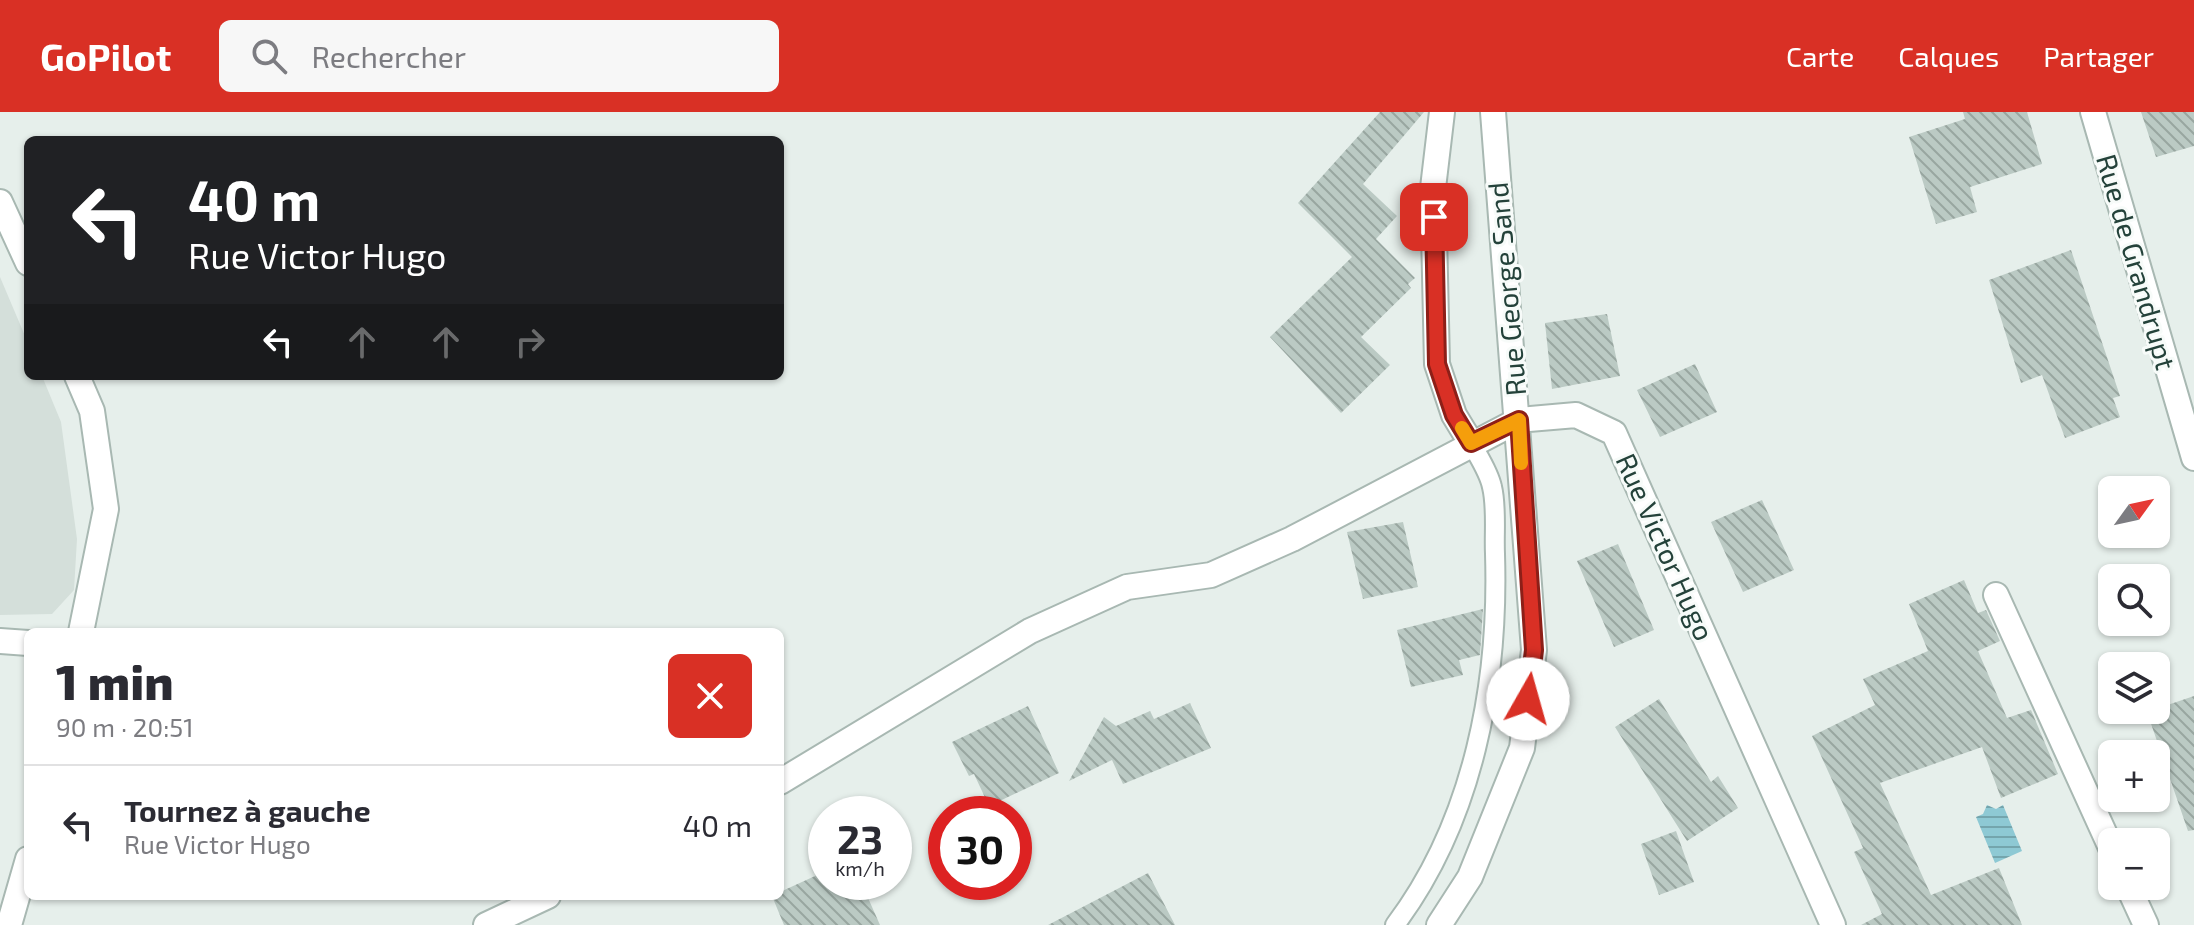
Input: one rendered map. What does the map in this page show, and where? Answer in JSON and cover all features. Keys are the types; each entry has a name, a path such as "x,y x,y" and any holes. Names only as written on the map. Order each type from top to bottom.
{"street":[{"path":"1442,112 1433,188 1437,364 1454,415 1471,443"},
{"name":"Rue George Sand","path":"1439,925 1470,877 1522,748 1534,650 1519,420 1493,112"},
{"name":"Rue de Grandrupt","path":"2093,112 2192,447"},
{"path":"0,202 24,254"},
{"path":"79,380 92,411 106,509 82,628"},
{"name":"Rue Victor Hugo","path":"784,780 1030,631 1127,587 1211,575 1292,539 1519,420 1576,415 1614,433 1833,925"},
{"path":"1996,595 2102,828"},
{"path":"0,641 24,643"},
{"path":"9,925 24,873"},
{"path":"486,925 539,900"},
{"path":"2134,900 2146,925"}],"lane":[{"path":"1395,925 1413,902 1446,833 1479,743 1493,663 1496,595 1492,485 1471,443"}],"shaded area":[{"path":"0,277 24,334 24,380 44,380 61,422 77,539 74,590 52,614 0,615"}],"water":[{"path":"1987,805 1996,809 2003,805 2022,851 1995,863 1976,817 1983,814"}],"building":[{"path":"1380,112 1424,112 1363,184 1397,216 1376,239 1415,278 1408,284 1411,288 1361,337 1390,365 1341,413 1270,337 1352,257 1298,203"},
{"path":"1963,112 2027,112 2042,164 1970,187 1977,212 1936,224 1909,137 1965,119"},
{"path":"2141,112 2194,112 2194,146 2156,157"},
{"path":"2071,250 2120,396 2113,398 2120,417 2065,438 2042,375 2021,383 1989,280"},
{"path":"1607,314 1620,376 1552,389 1545,323"},
{"path":"1695,364 1717,412 1660,437 1637,390"},
{"path":"1762,500 1794,570 1743,592 1711,522"},
{"path":"1403,522 1418,587 1363,599 1347,532"},
{"path":"1618,544 1654,630 1614,647 1577,561"},
{"path":"1964,580 1978,613 1986,610 2000,641 1978,651 2007,718 2031,710 2058,774 2001,798 1982,747 1880,783 1931,895 1999,868 2022,925 1861,925 1882,914 1854,852 1863,848 1812,736 1875,705 1863,679 1928,651 1909,604"},
{"path":"1483,609 1480,655 1459,660 1463,675 1411,687 1397,630"},
{"path":"2194,696 2194,830 2188,831 2170,779 2170,740 2157,740 2151,724 2170,724 2170,704"},
{"path":"1659,699 1711,782 1718,776 1738,808 1687,841 1615,727"},
{"path":"1190,703 1211,748 1123,784 1112,760 1069,781 1104,717 1116,726 1150,711 1154,719"},
{"path":"1028,706 1059,773 1010,796 984,796 974,774 969,776 952,742"},
{"path":"1676,831 1694,882 1659,895 1641,844"},
{"path":"1148,873 1175,925 1048,925"},
{"path":"808,879 808,900 869,900 880,925 784,925 774,900 784,900 784,890"}],"slow traffic":[{"path":"1462,428 1471,443 1519,420 1521,463"}],"route":[{"path":"1434,217 1437,364 1454,415 1471,443 1519,420 1534,650 1528,699"}]}
